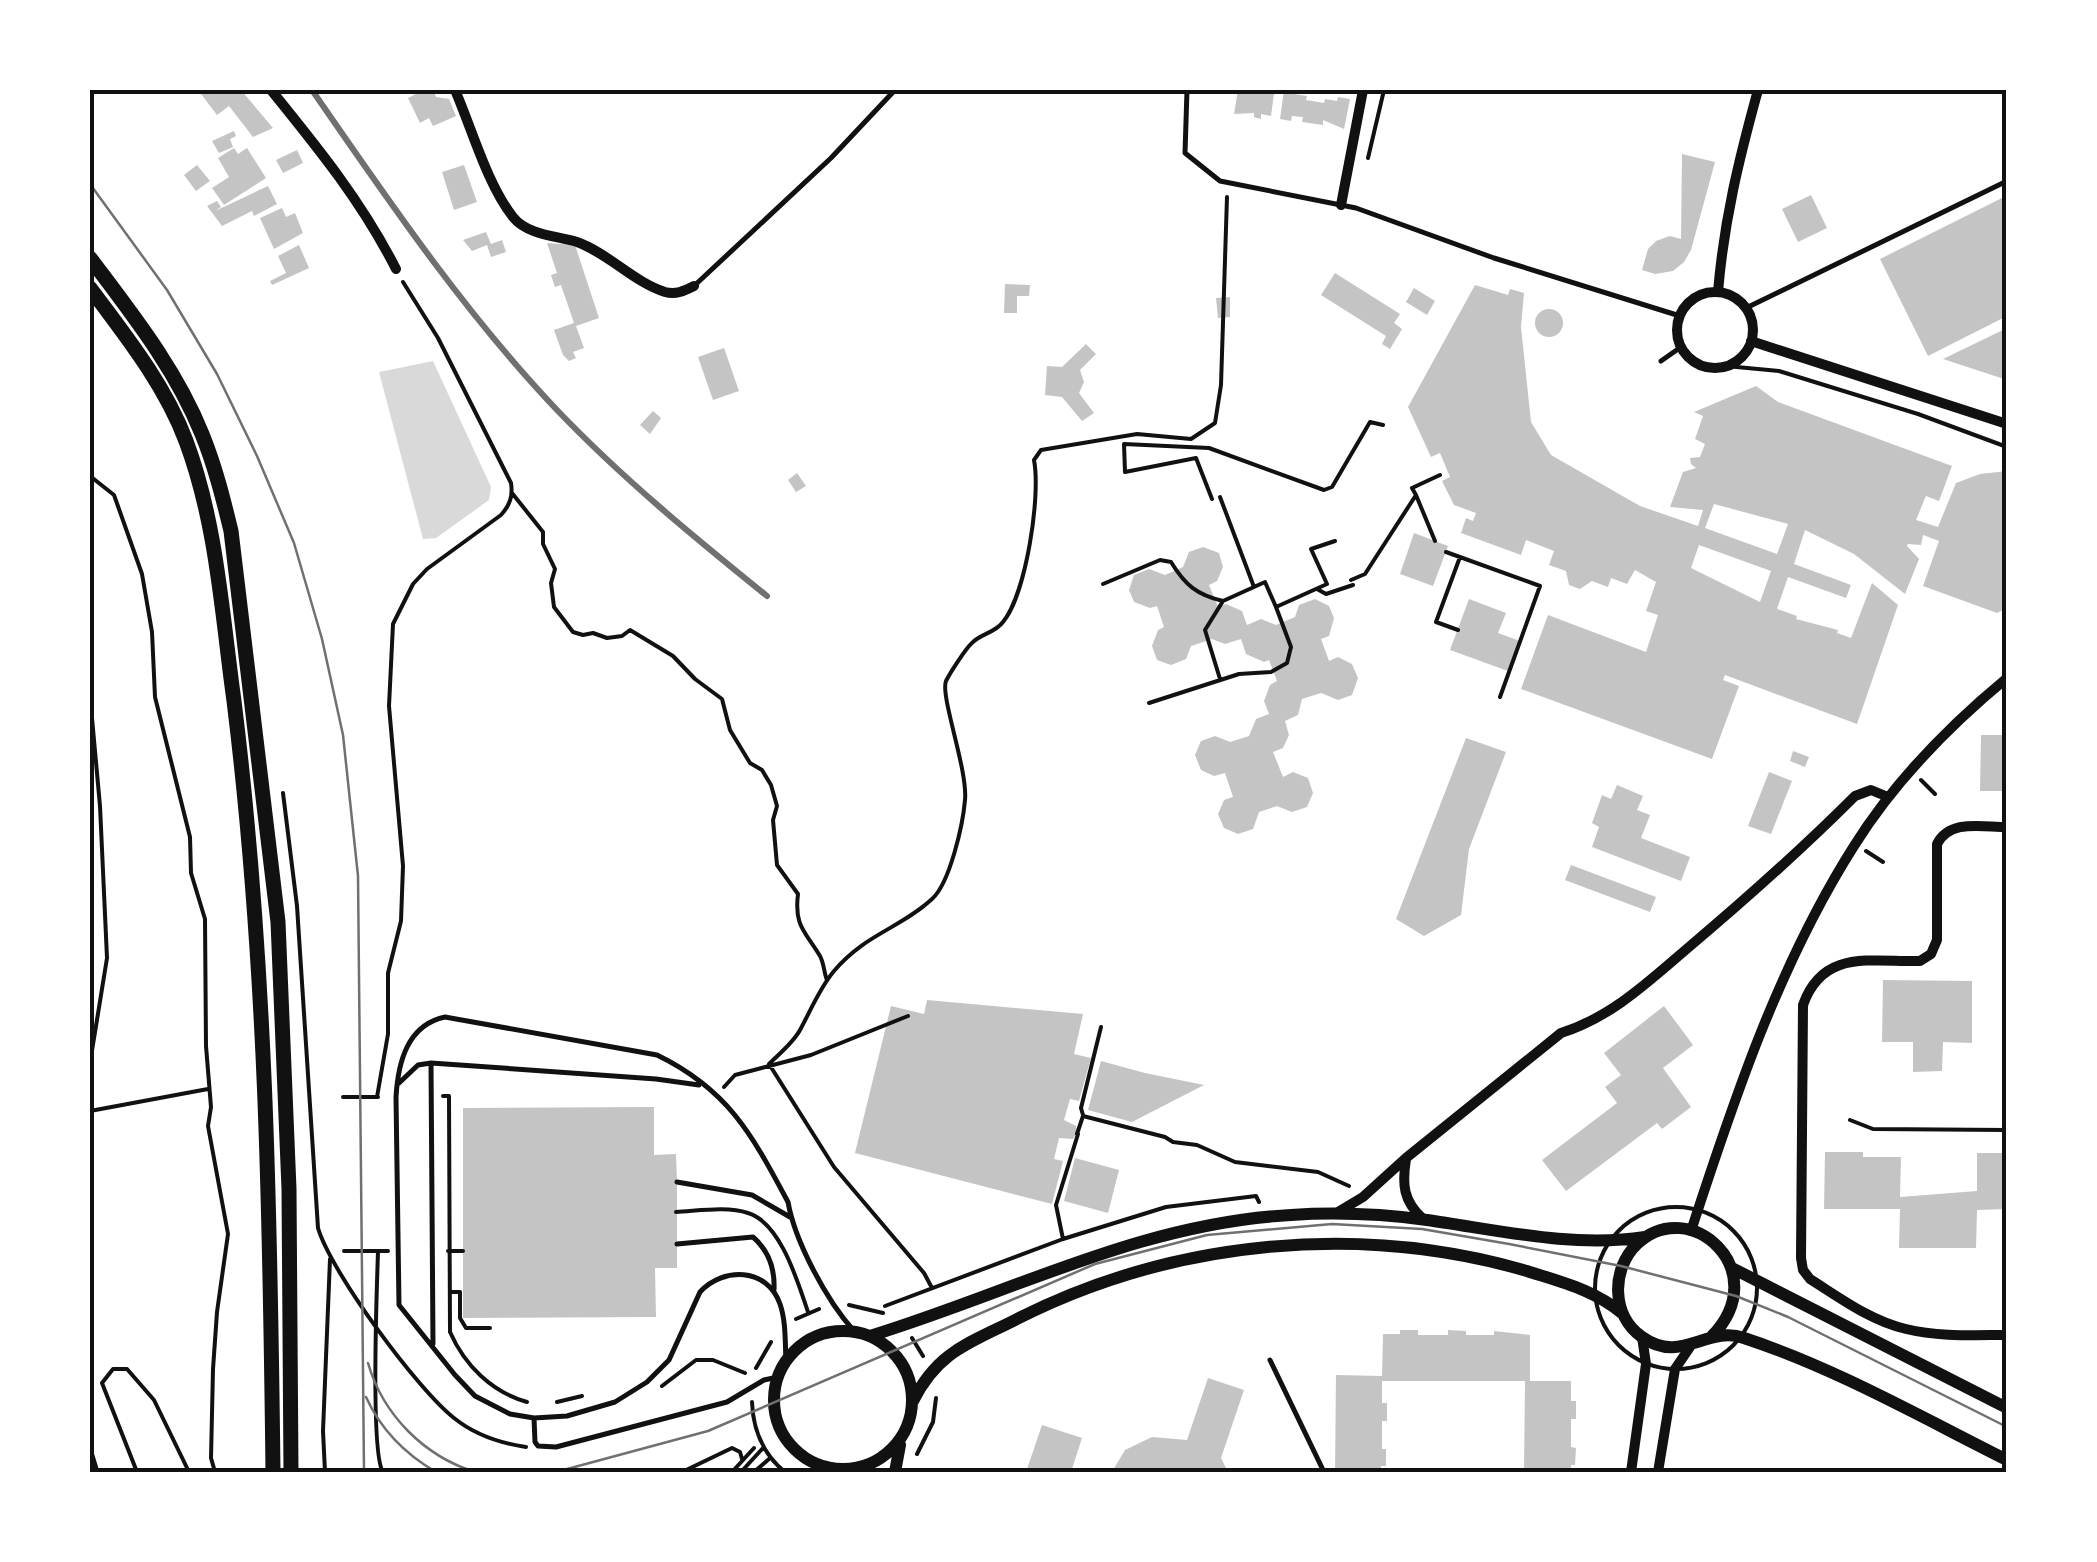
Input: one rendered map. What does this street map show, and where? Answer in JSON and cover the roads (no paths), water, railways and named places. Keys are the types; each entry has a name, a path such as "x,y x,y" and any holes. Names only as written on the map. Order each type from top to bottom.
{"main road":[{"path":"90,258 160,354 181,390 217,475 231,531 278,922 295,1472"},
{"path":"90,288 144,362 185,438 212,538 258,928 267,1086 273,1472"}],"street":[{"path":"271,90 344,180 396,269"},
{"path":"455,90 500,198 516,222 598,252 663,292 679,294 694,286"},
{"path":"1341,205 1363,90"},
{"path":"1718,292 1730,195 1758,90"},
{"path":"1718,292 1739,300 1746,308 1751,319 1751,342 1737,361 1716,368 1695,362 1681,347 1677,326 1695,298 1718,292"},
{"path":"1751,342 2007,424"},
{"path":"1691,1230 1752,1052 1827,891 1888,798 1940,738 2007,678"},
{"path":"1333,1214 1363,1197 1561,1033 1589,1024 1626,1000 1779,870 1856,796 1871,790 1888,798"},
{"path":"2007,826 1955,826 1944,832 1937,844 1938,940 1931,954 1920,961 1838,964 1821,973 1809,987 1803,1005 1801,1125 1801,1258 1810,1279 1853,1306 1908,1330 1956,1335 2007,1334"},
{"path":"1406,1158 1404,1190 1423,1219"},
{"path":"870,1336 1092,1254 1167,1234 1244,1220 1333,1214 1423,1219 1507,1232 1610,1240 1691,1230 1709,1239 1732,1268 1736,1282 1733,1306 1725,1323 1712,1336 1690,1347 1675,1369 1658,1472"},
{"path":"1645,1237 1626,1256 1618,1276 1623,1314 1642,1338 1657,1345 1690,1347"},
{"path":"913,1401 937,1363 1030,1313 1136,1272 1211,1254 1333,1243 1378,1244 1505,1265 1623,1314"},
{"path":"1732,1268 2007,1408"},
{"path":"895,1472 913,1401 910,1382 898,1359 870,1336 854,1331 809,1338 786,1360 778,1377 775,1402 780,1427 807,1460 843,1471 864,1467 886,1456 902,1439"},
{"path":"1712,1336 1740,1336 1809,1364 2007,1460"},
{"path":"1631,1472 1646,1364 1642,1338"},
{"path":"796,1472 807,1460"}],"lane":[{"path":"694,286 830,158 895,90"},
{"path":"1187,90 1185,153 1220,181 1341,205 1680,316"},
{"path":"1746,308 2007,180"},
{"path":"1661,361 1681,347"},
{"path":"786,1360 780,1303 774,1292 752,1276 738,1273 708,1284 700,1292 670,1360 631,1394 568,1416 534,1418 510,1414 475,1396 403,1311 398,1296 396,1085 404,1052 422,1026 444,1017 657,1055 679,1066 717,1094 743,1122 788,1202 790,1217 829,1298 854,1331"},
{"path":"430,1063 433,1347"},
{"path":"396,1085 407,1072 430,1063 656,1079 702,1086"},
{"path":"676,1182 752,1195 790,1217"},
{"path":"677,1244 753,1237 769,1259 775,1276 774,1292"},
{"path":"1270,1360 1324,1472"},
{"path":"534,1418 534,1442 538,1446 556,1447 727,1402 764,1380 778,1377"},
{"path":"90,1449 97,1472"}],"tram line":[{"path":"90,184 167,290 217,374 257,456 294,543 322,639 343,735 358,876 364,1472"},
{"path":"556,1472 708,1431 1095,1264 1207,1235 1332,1224 1422,1229 1509,1244 1621,1266 1736,1296 1788,1317 2007,1427"},
{"path":"368,1363 384,1400 408,1431 439,1456 475,1472"},
{"path":"366,1397 395,1440 436,1472"}],"railway":[{"path":"312,90 428,254 523,373 633,483 767,596"}]}
